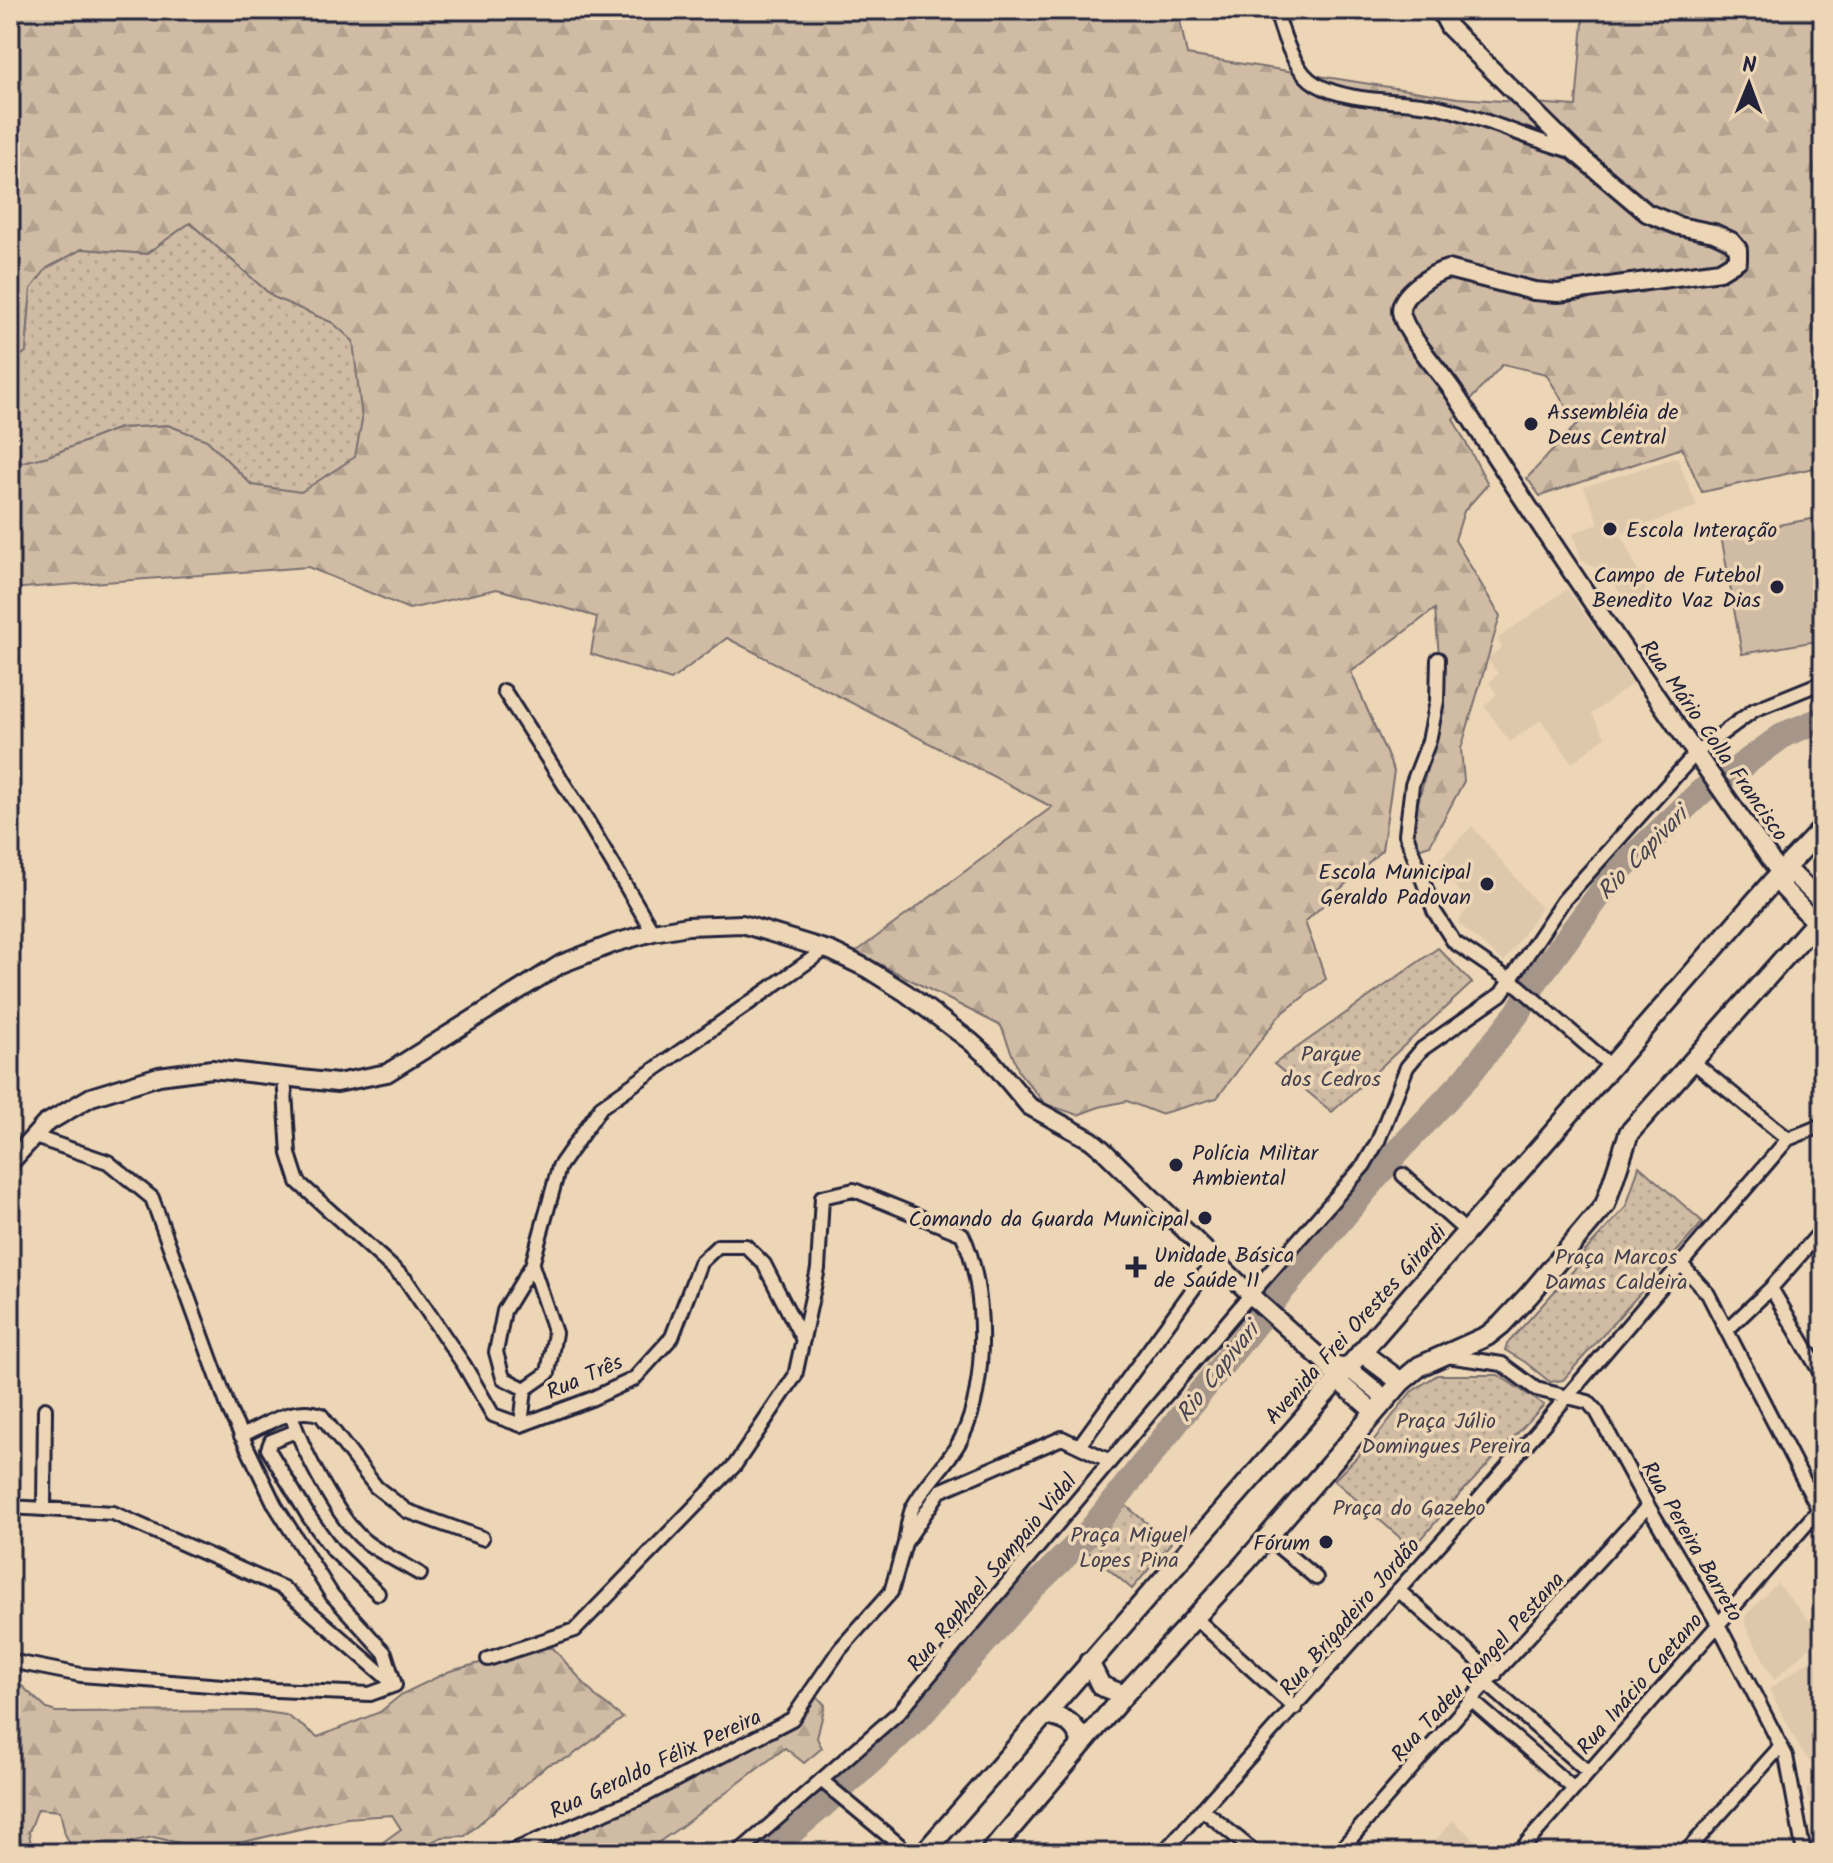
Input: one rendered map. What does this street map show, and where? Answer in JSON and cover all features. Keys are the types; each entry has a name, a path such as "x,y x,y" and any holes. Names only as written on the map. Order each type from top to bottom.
{"main road":[{"name":"Avenida Frei Orestes Girardi","path":"933,1849 1337,1371 1361,1352 1468,1233 1780,873 1823,828"},
{"path":"990,1853 1124,1695 1401,1382 1420,1366 1487,1336 1530,1294 1605,1205 1629,1133 1820,921"},
{"path":"1361,1352 1401,1382"},
{"path":"1089,1662 1101,1686 1124,1695"},
{"path":"1045,1715 1071,1721 1079,1732 1082,1744"}],"street":[{"path":"1276,10 1301,71 1314,83 1337,93 1433,106 1470,115 1534,141 1575,152"},
{"path":"1440,10 1449,27 1575,152"},
{"name":"Rua Mário Colla Francisco","path":"1575,152 1647,213 1731,241 1738,249 1738,260 1720,271 1558,293 1534,291 1448,269 1436,272 1403,299 1401,309 1408,328 1455,392 1520,497 1780,873 1783,888 1820,921"},
{"path":"1438,659 1434,715 1429,741 1412,785 1406,834 1434,911 1454,942 1516,984 1612,1067"},
{"name":"Rua Raphael Sampaio Vidal","path":"738,1853 899,1712 1110,1461 1255,1298 1364,1165 1378,1141 1407,1067 1422,1049 1516,984 1563,901 1697,752 1754,710 1823,682"},
{"path":"504,691 582,812 653,932"},
{"name":"Rua Mário Colla Francisco","path":"1780,873 1795,876 1823,903"},
{"path":"10,1163 45,1124 91,1097 159,1076 212,1069 337,1083 387,1073 561,964 653,932 688,926 742,924 826,949 866,968 906,993 970,1041 989,1058 1029,1106 1091,1140 1103,1150 1277,1319 1379,1405"},
{"path":"525,1389 503,1378 496,1352 504,1311 532,1265 559,1167 601,1107 826,949"},
{"path":"1692,1061 1788,1139"},
{"path":"284,1076 289,1154 298,1182 406,1280 464,1365 493,1415 521,1425 525,1389 548,1373 555,1333 532,1265"},
{"name":"Rua Brigadeiro Jordão","path":"1163,1853 1295,1708 1788,1139 1823,1125"},
{"path":"35,1137 108,1162 152,1198 230,1412 275,1505 332,1595 385,1653 395,1685"},
{"path":"1403,1175 1468,1233"},
{"path":"488,1659 575,1630 735,1465 795,1376 818,1269 822,1197 854,1190 962,1234 972,1254 982,1302 976,1400 962,1438 912,1509 905,1543"},
{"path":"1727,1330 1771,1288 1823,1229"},
{"name":"Rua Três","path":"521,1425 634,1379 672,1337 700,1263 718,1246 746,1246 764,1264 803,1340"},
{"path":"1079,1446 1215,1259"},
{"path":"1681,1264 1708,1294 1821,1511"},
{"path":"1771,1288 1823,1377"},
{"name":"Rua Pereira Barreto","path":"1441,1356 1502,1364 1536,1389 1588,1402 1597,1412 1718,1624 1786,1756 1804,1853"},
{"path":"44,1508 45,1409"},
{"path":"241,1436 291,1414 309,1410 321,1415 376,1487 407,1511 482,1538"},
{"path":"291,1414 296,1431 324,1484 353,1530 367,1543 420,1574"},
{"path":"296,1431 271,1441 268,1449 332,1549 378,1593"},
{"name":"Rua Geraldo Félix Pereira","path":"507,1853 642,1797 792,1719 840,1649 891,1592 905,1543 940,1491 1062,1438 1110,1461"},
{"name":"Rua Tadeu Rangel Pestana","path":"1338,1853 1471,1700 1648,1506"},
{"path":"10,1507 113,1513 283,1588 395,1685"},
{"name":"Rua Inácio Caetano","path":"1518,1853 1821,1511"},
{"path":"1267,1537 1316,1578"},
{"path":"1398,1590 1588,1772"},
{"path":"1195,1618 1295,1708"},
{"path":"10,1661 81,1675 275,1690 370,1694 395,1685"},
{"path":"1471,1700 1574,1789"},
{"path":"1685,1853 1781,1746"},
{"path":"823,1781 909,1853"},
{"path":"1202,1809 1256,1853"}],"shaded area":[{"name":"Escola Interação","path":"1677,457 1697,506 1621,534 1647,592 1627,604 1608,575 1581,560 1573,533 1599,524 1584,487"},
{"path":"1567,589 1633,683 1592,714 1605,737 1572,763 1541,720 1510,742 1484,706 1497,694 1489,683 1498,673 1487,659 1502,647 1497,639"},
{"name":"Escola Municipal Geraldo Padovan","path":"1472,826 1541,908 1504,962 1458,923 1471,902 1434,866"},
{"path":"1777,1583 1822,1636 1774,1680 1745,1625 1745,1616"},
{"path":"1823,1651 1823,1850 1806,1790 1822,1778 1801,1750 1769,1689"},
{"path":"1453,1820 1489,1853 1431,1853 1427,1850"}],"green space":[{"path":"10,10 1178,10 1187,55 1458,98 1576,106 1584,10 1823,10 1823,466 1702,492 1682,448 1540,496 1527,478 1577,424 1546,374 1503,364 1453,419 1488,484 1464,511 1455,540 1500,616 1461,749 1464,781 1430,845 1418,849 1410,833 1426,773 1442,691 1435,609 1351,672 1394,771 1382,850 1305,922 1326,979 1279,1016 1217,1098 1160,1114 1127,1101 1078,1115 1045,1104 1019,1072 1001,1026 856,952 1052,807 727,638 671,680 591,654 597,617 497,589 409,609 308,567 10,589 10,465 48,456 119,428 168,425 207,440 252,485 333,323 273,297 190,223 146,254 82,249 31,289 26,352 10,363"},
{"path":"190,223 273,297 333,323 353,341 362,420 355,457 301,492 252,485 207,440 168,425 119,428 48,456 10,465 10,363 26,352 31,289 47,268 82,249 146,254"},
{"name":"Campo de Futebol Benedito Vaz Dias","path":"1823,517 1823,640 1742,654 1721,535"},
{"name":"Parque dos Cedros","path":"1438,948 1472,983 1332,1112 1274,1064"},
{"name":"Praça Marcos Damas Caldeira","path":"1639,1166 1703,1222 1563,1380 1550,1382 1505,1350 1507,1344 1626,1207"},
{"name":"Praça Júlio Domingues Pereira","path":"1437,1375 1498,1375 1544,1405 1413,1549 1334,1480 1373,1441 1411,1392"},
{"name":"Praça Miguel Lopes Pina","path":"1125,1505 1171,1543 1132,1589 1086,1550"},
{"path":"540,1647 553,1648 597,1698 623,1718 570,1757 547,1765 465,1836 442,1837 409,1853 368,1853 401,1829 392,1815 347,1818 226,1846 202,1848 153,1837 130,1842 127,1853 75,1853 65,1834 60,1811 38,1809 29,1832 32,1853 10,1853 10,1675 47,1709 56,1712 259,1711 286,1715 318,1737 380,1712 402,1694 450,1671"},
{"path":"813,1692 825,1705 817,1738 822,1748 804,1763 785,1748 643,1853 522,1853 740,1753 808,1712"}],"waterway":[{"name":"Rio Capivari","path":"766,1853 918,1718 1033,1587 1086,1536 1277,1296 1397,1152 1467,1077 1519,1011 1534,983 1615,874 1702,791 1785,734 1823,719"}],"place":[{"name":"Assembléia de Deus Central","path":"1531,424"},
{"name":"Escola Interação","path":"1610,529"},
{"name":"Campo de Futebol Benedito Vaz Dias","path":"1777,587"},
{"name":"Escola Municipal Geraldo Padovan","path":"1487,884"},
{"name":"Polícia Militar Ambiental","path":"1176,1165"},
{"name":"Comando da Guarda Municipal","path":"1205,1218"},
{"name":"Unidade Básica de Saúde 11","path":"1136,1267"},
{"name":"Fórum","path":"1326,1542"}],"park label":[{"name":"Praça do Gazebo","path":"1409,1507"}]}
